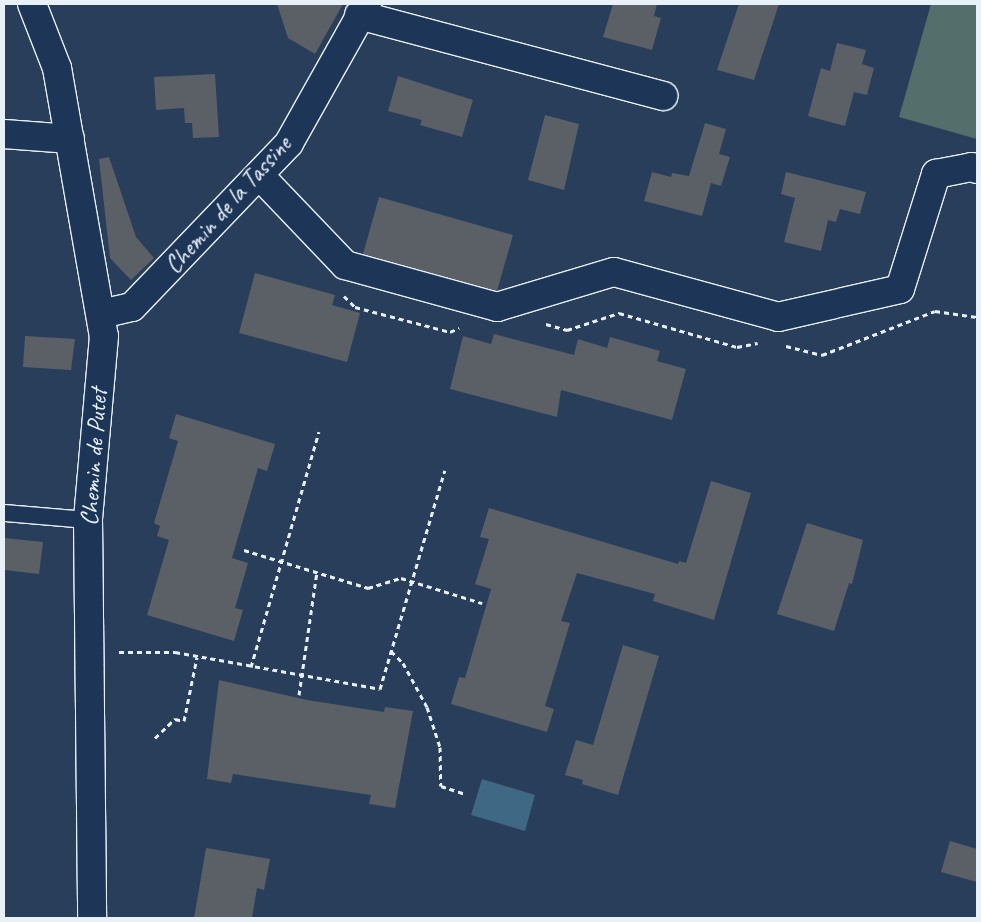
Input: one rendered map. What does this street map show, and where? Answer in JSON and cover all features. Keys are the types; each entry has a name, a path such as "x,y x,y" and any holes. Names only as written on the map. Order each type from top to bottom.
{"street":[{"name":"Chemin de Putet","path":"32,4 57,68 104,336 88,520 91,653 92,918"},
{"name":"Chemin de la Tassine","path":"101,314 132,307 260,176 289,143 363,9 663,96"},
{"path":"4,134 70,139"},
{"path":"260,176 345,265 497,307 614,272 778,317 900,289 936,174 971,168 977,169"}],"lane":[{"path":"4,513 88,520"}],"path":[{"path":"342,294 355,307 450,332 466,324"},
{"path":"776,344 822,355 935,311 977,317"},
{"path":"543,323 567,330 619,313 737,347 766,341"},
{"path":"251,667 319,432"},
{"path":"91,653 175,652 380,689 445,470"},
{"path":"244,550 368,588 401,578 482,603"},
{"path":"299,695 317,572"},
{"path":"391,650 404,663 427,707 440,747 441,786 465,794"},
{"path":"156,738 175,719 184,720 197,657"}],"green space":[{"path":"931,4 977,4 977,139 899,117"}],"water":[{"path":"482,779 535,795 525,831 471,815"}],"building":[{"path":"277,4 343,4 315,54 288,38"},
{"path":"613,4 657,4 654,16 661,18 652,50 603,37"},
{"path":"739,4 779,4 754,80 717,70"},
{"path":"837,43 866,50 862,64 874,68 867,95 854,92 845,126 808,116 821,68 830,71"},
{"path":"215,74 219,137 193,138 192,123 185,123 184,108 156,110 154,77"},
{"path":"398,76 473,100 462,137 420,125 422,120 388,111"},
{"path":"545,115 579,124 564,190 528,180"},
{"path":"705,123 726,129 719,154 730,157 721,186 711,183 702,216 644,201 652,172 671,177 672,173 689,176"},
{"path":"109,157 136,237 154,258 131,280 110,258 99,159"},
{"path":"786,172 866,192 860,214 840,209 836,222 828,220 821,251 784,242 795,198 781,194"},
{"path":"379,197 513,235 497,291 363,254"},
{"path":"255,273 335,295 332,305 360,313 347,362 239,333"},
{"path":"494,334 574,355 578,339 607,348 610,337 660,351 657,361 686,369 672,420 561,390 557,417 450,389 463,336 491,344"},
{"path":"25,336 75,339 71,370 23,367"},
{"path":"176,414 275,444 267,471 258,468 232,558 248,563 235,608 243,610 234,641 147,615 169,540 157,536 160,526 154,523 178,441 169,438"},
{"path":"711,481 751,493 714,620 653,601 655,594 577,573 561,621 570,623 545,706 554,709 547,732 451,704 459,677 465,678 491,589 475,584 489,539 480,537 489,508 678,564 679,561 686,563"},
{"path":"807,523 863,540 852,584 849,583 834,631 777,614"},
{"path":"4,538 43,542 39,574 4,570"},
{"path":"623,645 659,656 618,795 582,784 583,780 565,775 576,740 593,745"},
{"path":"219,680 307,700 384,712 385,707 413,711 395,808 369,804 371,795 233,774 231,783 207,779"},
{"path":"950,841 977,849 977,882 941,872"},
{"path":"206,848 270,859 264,890 257,888 252,918 194,918"}]}
